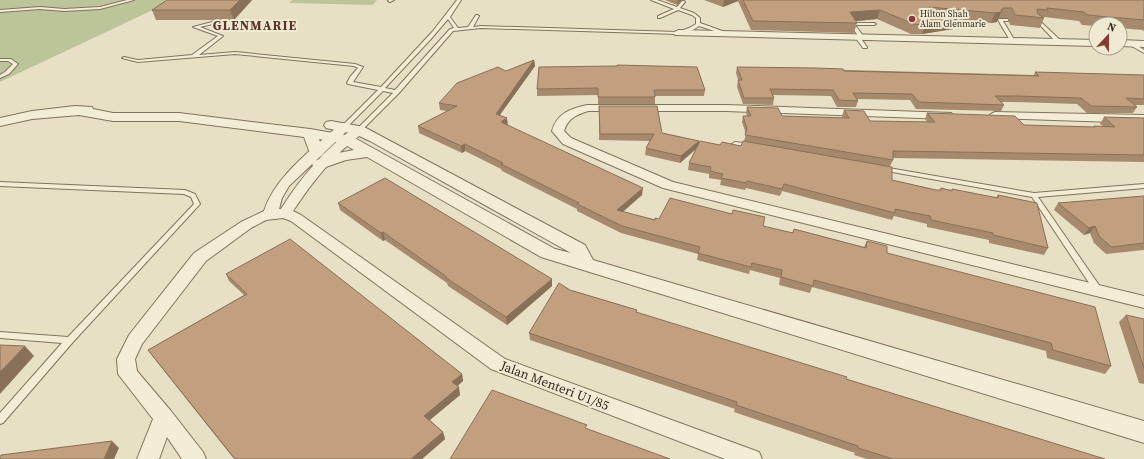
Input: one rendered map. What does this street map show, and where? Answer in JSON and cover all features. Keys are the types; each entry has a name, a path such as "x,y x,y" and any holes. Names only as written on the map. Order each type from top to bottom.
{"street":[{"path":"678,33 862,40 1088,43"},
{"path":"1130,43 1144,44"},
{"path":"0,122 32,115 75,110 190,107 341,134 548,253 1144,432"},
{"path":"962,115 726,108 587,108 571,113 560,121 558,131 567,141 668,185 1144,302"},
{"path":"75,110 113,117 179,118 310,133 341,134 359,130 578,249 585,263"},
{"path":"986,116 1144,119"},
{"path":"310,133 318,158"},
{"path":"196,459 164,417 128,374 126,359 136,340 200,257 260,217 277,213 301,187 318,158 341,134"},
{"path":"318,158 371,152"},
{"name":"Jalan Menteri U1/85","path":"277,213 296,218 498,364 751,459"},
{"path":"148,459 164,417"}],"lane":[{"path":"0,11 40,8 64,10 100,8 132,0"},
{"path":"341,134 448,17 459,0"},
{"path":"653,0 696,16 698,24"},
{"path":"659,17 678,9 681,7 683,2"},
{"path":"470,28 477,16"},
{"path":"448,17 457,29"},
{"path":"1007,20 1000,20 1013,41"},
{"path":"190,58 198,54 221,36 195,27 216,22"},
{"path":"1036,22 1040,23 1059,42"},
{"path":"359,130 397,92 448,33 457,29 470,28 678,33 690,29 698,24 733,35"},
{"path":"862,40 852,24 874,24"},
{"path":"1130,43 1144,52"},
{"path":"124,58 138,62 227,54 246,54 354,65 361,67 350,80 350,83 397,92"},
{"path":"0,60 9,60 16,64 7,74 0,77"},
{"path":"364,108 379,110"},
{"path":"735,144 759,148"},
{"path":"877,168 1034,195 1144,186"},
{"path":"0,184 185,192 192,194 196,198 197,204 70,340 0,420"},
{"path":"1034,195 1098,290"},
{"path":"0,335 70,340"}],"green space":[{"path":"0,0 174,0 0,82"},
{"path":"292,0 377,0 373,5 289,3"}],"building":[{"path":"167,0 240,0 230,10 152,10"},
{"name":"Hilton Shah Alam Glenmarie","path":"743,0 1144,0 1144,20 1128,19 1128,16 1087,15 1084,12 1047,8 1048,10 1037,9 1038,14 1044,18 1015,15 1012,8 1003,8 1001,10 1002,12 995,13 929,7 957,20 925,25 914,24 880,10 850,12 857,23 753,21"},
{"path":"534,60 496,114 507,118 501,122 643,188 617,210 655,220 655,218 659,219 670,198 732,214 733,210 765,217 763,226 793,233 794,229 866,248 867,241 887,246 887,253 1095,307 1111,366 1053,350 1051,343 814,280 813,286 781,277 782,270 752,263 751,267 698,253 700,247 622,226 577,204 579,203 501,164 503,163 465,144 461,146 418,126 457,106 439,103 457,83 498,67 506,71"},
{"path":"617,65 697,67 705,90 654,90 655,97 598,97 598,88 537,89 539,67"},
{"path":"737,67 816,68 843,69 844,71 1039,76 1035,72 1144,75 1144,99 1126,98 1137,107 1091,106 1081,98 995,96 1004,105 919,102 912,94 853,93 858,101 839,100 833,90 770,89 774,98 744,98 738,80 742,80"},
{"path":"599,106 657,106 662,133 699,141 681,156 646,148 654,134 600,134"},
{"path":"747,107 778,108 782,116 849,118 844,110 864,111 870,121 935,122 927,113 1015,116 1024,125 1115,127 1104,117 1144,118 1144,155 893,151 893,160 745,135 747,129 743,116 751,116"},
{"path":"700,141 720,145 722,142 741,146 743,141 892,167 892,180 936,190 941,190 941,188 952,191 952,189 998,198 998,195 1037,203 1048,248 993,235 993,233 931,220 930,216 895,209 895,213 784,184 782,189 747,181 746,183 721,178 723,174 710,171 711,167 689,163"},
{"path":"385,178 552,279 506,317 446,278 447,277 383,232 381,233 338,203"},
{"path":"1144,196 1144,243 1111,247 1099,236 1095,226 1089,228 1058,203"},
{"path":"290,239 462,374 452,382 459,387 424,416 443,432 411,459 235,459 148,350 247,294 226,274"},
{"path":"559,283 570,290 637,310 636,312 1105,459 893,459 858,448 858,446 736,405 737,402 529,333"},
{"path":"1126,315 1144,319 1144,368"},
{"path":"0,345 25,346 0,372"},
{"path":"492,390 587,425 585,428 670,459 450,459"},
{"path":"112,441 104,459 0,459 1,455"}],"place":[{"name":"Hilton Shah Alam Glenmarie","path":"912,19"}],"district":[{"name":"GLENMARIE","path":"255,25"}]}
